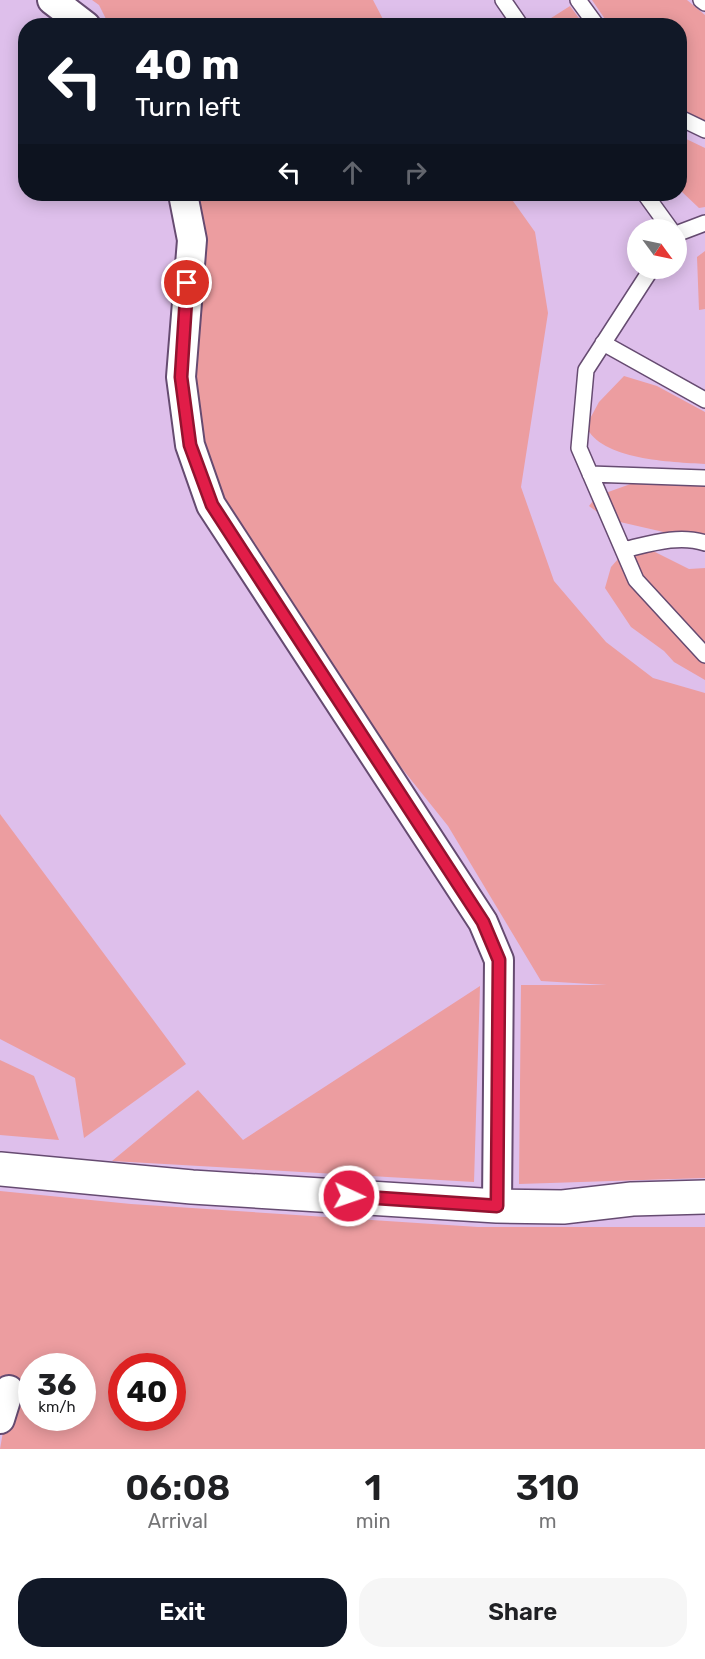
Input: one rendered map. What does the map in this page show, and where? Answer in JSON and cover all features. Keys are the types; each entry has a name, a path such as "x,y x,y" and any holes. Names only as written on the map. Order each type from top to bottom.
{"street":[{"path":"52,0 76,18"},
{"path":"184,201 192,240 181,377 190,445 212,505 483,922 499,960 497,1206"},
{"path":"0,1169 192,1187 497,1206 562,1207 632,1199 705,1197"},
{"path":"0,1419 9,1390"}],"lane":[{"path":"503,0 515,18"},
{"path":"578,0 591,18"},
{"path":"701,0 705,3"},
{"path":"687,121 705,130"},
{"path":"650,201 663,219"},
{"path":"687,230 705,223"},
{"path":"645,279 586,370 579,448 636,580 705,655"},
{"path":"603,343 705,400"},
{"path":"591,474 705,478"},
{"path":"623,550 658,542 694,539 705,543"}],"shaded area":[{"path":"92,0 373,0 382,18 106,18 99,5"},
{"path":"592,0 687,0 705,15 705,121 687,112 687,18 604,18"},
{"path":"570,6 579,18 551,18"},
{"path":"687,139 705,148 705,207 699,208 687,197"},
{"path":"180,201 513,201 535,232 548,313 521,487 554,581 606,642 653,678 705,693 705,1178 519,1184 521,985 607,985 541,981 448,826 304,646 202,478"},
{"path":"705,251 705,309 699,310 697,257"},
{"path":"624,376 657,386 705,412 705,464 638,457 606,446 594,437 586,426 599,402"},
{"path":"639,481 705,484 705,537 694,539 607,519 589,506 597,496"},
{"path":"626,550 651,550 689,569 705,568 705,680 674,662 664,651 631,627 605,588 611,567"},
{"path":"0,814 186,1064 84,1138 75,1078 0,1039"},
{"path":"480,986 474,1182 112,1161 198,1090 243,1140"},
{"path":"0,1060 34,1076 59,1140 0,1135"},
{"path":"0,1191 131,1204 478,1227 705,1227 705,1449 0,1449 10,1391 0,1420"}],"route":[{"path":"187,283 181,377 190,445 212,505 483,922 499,960 497,1206 349,1196"}]}
